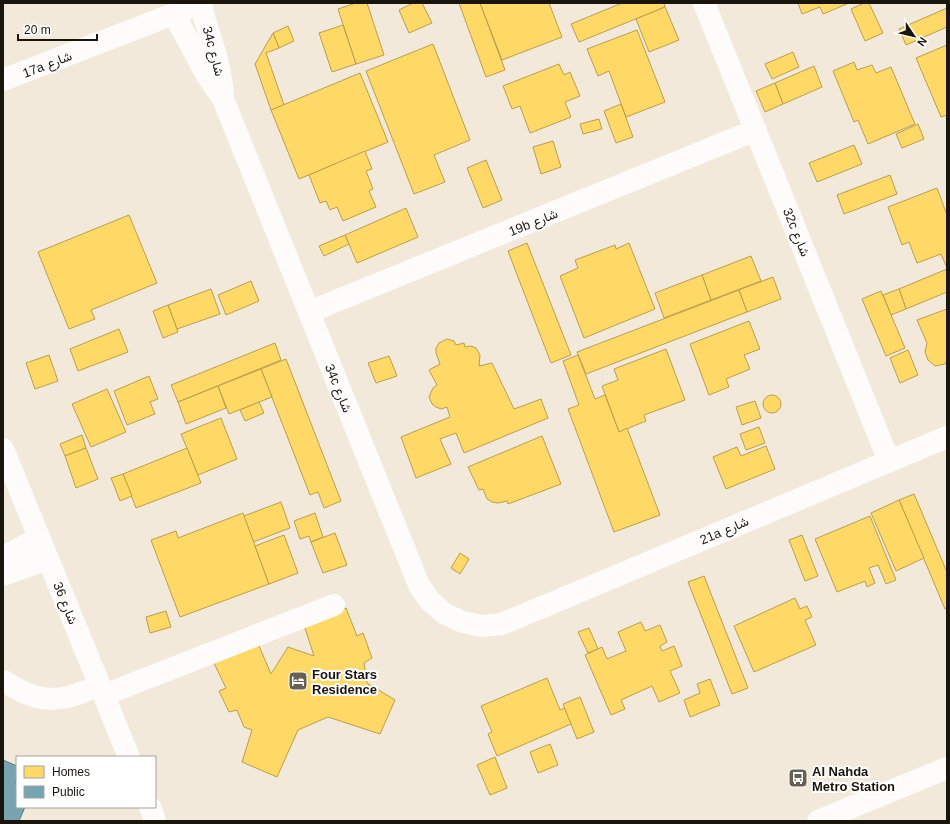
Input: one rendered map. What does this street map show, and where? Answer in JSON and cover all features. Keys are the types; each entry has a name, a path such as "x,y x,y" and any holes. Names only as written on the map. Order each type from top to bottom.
{"street":[{"name":"32c شارع","path":"704,3 889,461"},
{"name":"17a شارع","path":"3,80 167,12 201,4"},
{"name":"34c شارع","path":"201,4 219,68 222,81 223,99"},
{"name":"34c شارع","path":"167,12 223,99 418,585 430,601 445,614 463,622 482,626 502,624"},
{"name":"19b شارع","path":"309,312 756,130"},
{"name":"21a شارع","path":"502,624 947,437"},
{"name":"شارع 36","path":"3,449 129,756"},
{"path":"3,557 39,538"},
{"path":"3,575 48,559"},
{"path":"3,681 38,698 70,697 101,690 334,605"},
{"path":"818,821 947,768"},
{"path":"150,808 156,821"}],"building: Homes":[{"path":"356,3 367,3 384,55 356,64 338,9"},
{"path":"413,3 422,3 432,23 409,33 399,10"},
{"path":"459,3 480,3 505,70 486,77"},
{"path":"480,3 549,3 562,37 502,60"},
{"path":"622,3 664,3 665,7 579,42 571,24"},
{"path":"798,3 849,3 823,14 820,7 802,14"},
{"path":"864,3 869,3 883,33 865,41 851,9"},
{"path":"665,7 679,40 649,52 636,19"},
{"path":"947,8 947,27 906,45 899,29"},
{"path":"343,25 356,64 332,72 319,33"},
{"path":"288,26 294,41 279,48 273,33"},
{"path":"637,30 665,102 626,117 609,71 598,76 587,49"},
{"path":"273,33 279,48 266,53 284,105 271,110 255,64"},
{"path":"433,44 470,140 434,155 445,182 414,194 366,71"},
{"path":"947,45 947,115 941,117 916,58"},
{"path":"793,52 799,67 772,79 765,64"},
{"path":"854,62 857,70 872,65 876,73 891,67 915,124 868,144 858,120 854,122 833,71"},
{"path":"559,64 564,75 570,72 580,96 565,102 571,117 530,133 520,106 512,109 503,86"},
{"path":"814,66 822,87 783,104 775,83"},
{"path":"360,73 388,142 299,179 271,110"},
{"path":"775,83 783,104 765,112 756,91"},
{"path":"621,104 633,137 616,143 604,111"},
{"path":"599,119 602,129 583,134 580,124"},
{"path":"918,124 924,139 902,148 896,134"},
{"path":"553,141 561,167 541,174 533,147"},
{"path":"854,145 862,164 817,182 809,163"},
{"path":"365,151 372,169 366,171 373,189 369,191 376,207 343,221 337,207 330,210 326,201 320,203 309,175"},
{"path":"486,160 502,200 483,208 467,168"},
{"path":"890,175 897,194 844,214 837,195"},
{"path":"937,188 947,215 947,268 941,254 917,263 909,242 902,245 888,207"},
{"path":"406,208 418,237 357,263 345,235"},
{"path":"129,215 157,283 91,310 95,319 69,329 38,252"},
{"path":"345,235 349,244 324,256 319,246"},
{"path":"527,243 571,355 551,363 508,251"},
{"path":"629,243 655,309 584,338 560,276 578,268 575,260 615,245 616,249"},
{"path":"751,256 761,281 711,300 702,275"},
{"path":"947,269 947,292 906,309 899,289"},
{"path":"702,275 711,300 664,318 655,293"},
{"path":"773,277 781,299 747,312 739,290"},
{"path":"251,281 259,301 226,315 218,295"},
{"path":"211,289 220,314 177,329 168,305"},
{"path":"899,289 906,309 891,315 883,295"},
{"path":"739,290 747,312 586,374 577,352"},
{"path":"881,291 905,348 886,356 862,299"},
{"path":"168,305 178,332 163,338 153,311"},
{"path":"947,309 947,360 945,364 935,366 928,360 925,352 927,343 917,320"},
{"path":"749,321 760,349 744,355 750,369 726,379 729,387 709,395 690,344"},
{"path":"119,329 128,352 78,371 70,349"},
{"path":"447,339 454,341 456,345 464,343 465,347 471,346 476,348 480,355 479,366 492,363 514,409 541,399 548,418 464,453 456,433 440,439 451,464 416,478 401,437 450,417 447,407 441,409 436,407 432,404 429,397 433,388 437,385 429,370 440,364 436,353 436,348 439,343"},
{"path":"275,343 281,360 178,402 171,385"},
{"path":"666,349 685,400 644,415 646,421 619,432 602,386 618,380 614,369"},
{"path":"908,350 918,375 900,383 890,358"},
{"path":"49,355 58,381 35,389 26,363"},
{"path":"578,355 595,399 605,395 619,432 627,428 660,515 614,532 568,409 579,405 563,361"},
{"path":"389,356 397,376 376,383 368,363"},
{"path":"286,359 341,501 324,508 318,492 310,495 261,369"},
{"path":"261,369 272,397 229,414 218,386"},
{"path":"149,376 158,399 150,402 155,414 127,425 114,391"},
{"path":"218,386 226,408 186,424 178,402"},
{"path":"107,389 126,432 91,447 72,404"},
{"path":"772,395 778,398 781,404 778,410 772,413 766,410 763,404 766,398"},
{"path":"755,401 761,418 742,425 736,407"},
{"path":"259,402 264,413 245,421 240,410"},
{"path":"221,418 237,459 198,475 181,434"},
{"path":"759,427 765,443 746,450 740,434"},
{"path":"82,435 86,448 65,456 60,444"},
{"path":"542,436 561,484 508,504 507,501 498,503 487,499 483,489 479,490 468,467"},
{"path":"766,446 775,469 726,489 713,457 737,447 741,456"},
{"path":"86,448 98,479 76,488 65,456"},
{"path":"187,448 201,483 136,508 123,474"},
{"path":"123,474 132,496 120,501 111,478"},
{"path":"914,494 947,572 947,608 945,609 899,500"},
{"path":"899,500 924,558 896,571 871,513"},
{"path":"281,502 290,528 253,542 244,516"},
{"path":"243,513 269,584 180,617 151,540 176,531 178,538"},
{"path":"315,513 323,537 311,542 309,536 300,539 294,521"},
{"path":"870,516 896,580 886,584 878,565 869,568 875,583 867,587 865,581 837,592 815,539"},
{"path":"335,533 347,565 323,573 311,542"},
{"path":"284,535 298,573 269,584 255,546"},
{"path":"802,535 818,576 805,581 789,540"},
{"path":"460,553 469,559 460,574 451,568"},
{"path":"704,576 748,688 732,694 688,582"},
{"path":"795,598 800,609 807,606 812,617 805,620 816,645 754,672 734,626"},
{"path":"346,608 357,636 363,633 372,658 364,663 367,683 395,700 380,734 328,717 298,730 277,777 242,762 252,730 244,727 237,710 229,712 219,691 226,688 213,661 256,639 271,674 288,647 314,656 302,619 327,614"},
{"path":"166,611 171,627 150,633 146,617"},
{"path":"641,622 645,631 660,625 667,642 660,646 662,651 674,646 682,666 670,671 680,693 659,702 652,686 621,700 625,709 611,715 585,655 602,647 607,659 626,651 618,632"},
{"path":"589,628 598,649 588,653 578,632"},
{"path":"547,678 560,710 565,708 571,724 497,756 488,734 492,732 481,706"},
{"path":"710,679 720,705 690,717 684,700 700,693 697,684"},
{"path":"580,697 594,732 577,739 563,704"},
{"path":"550,744 558,765 538,773 530,752"},
{"path":"495,757 507,788 490,795 477,765"}],"building: Public":[{"path":"3,760 16,766 16,808 25,808 19,821 3,821"}],"place":[{"name":"Four Stars Residence","path":"298,681"},
{"name":"Al Nahda Metro Station","path":"798,778"}]}
